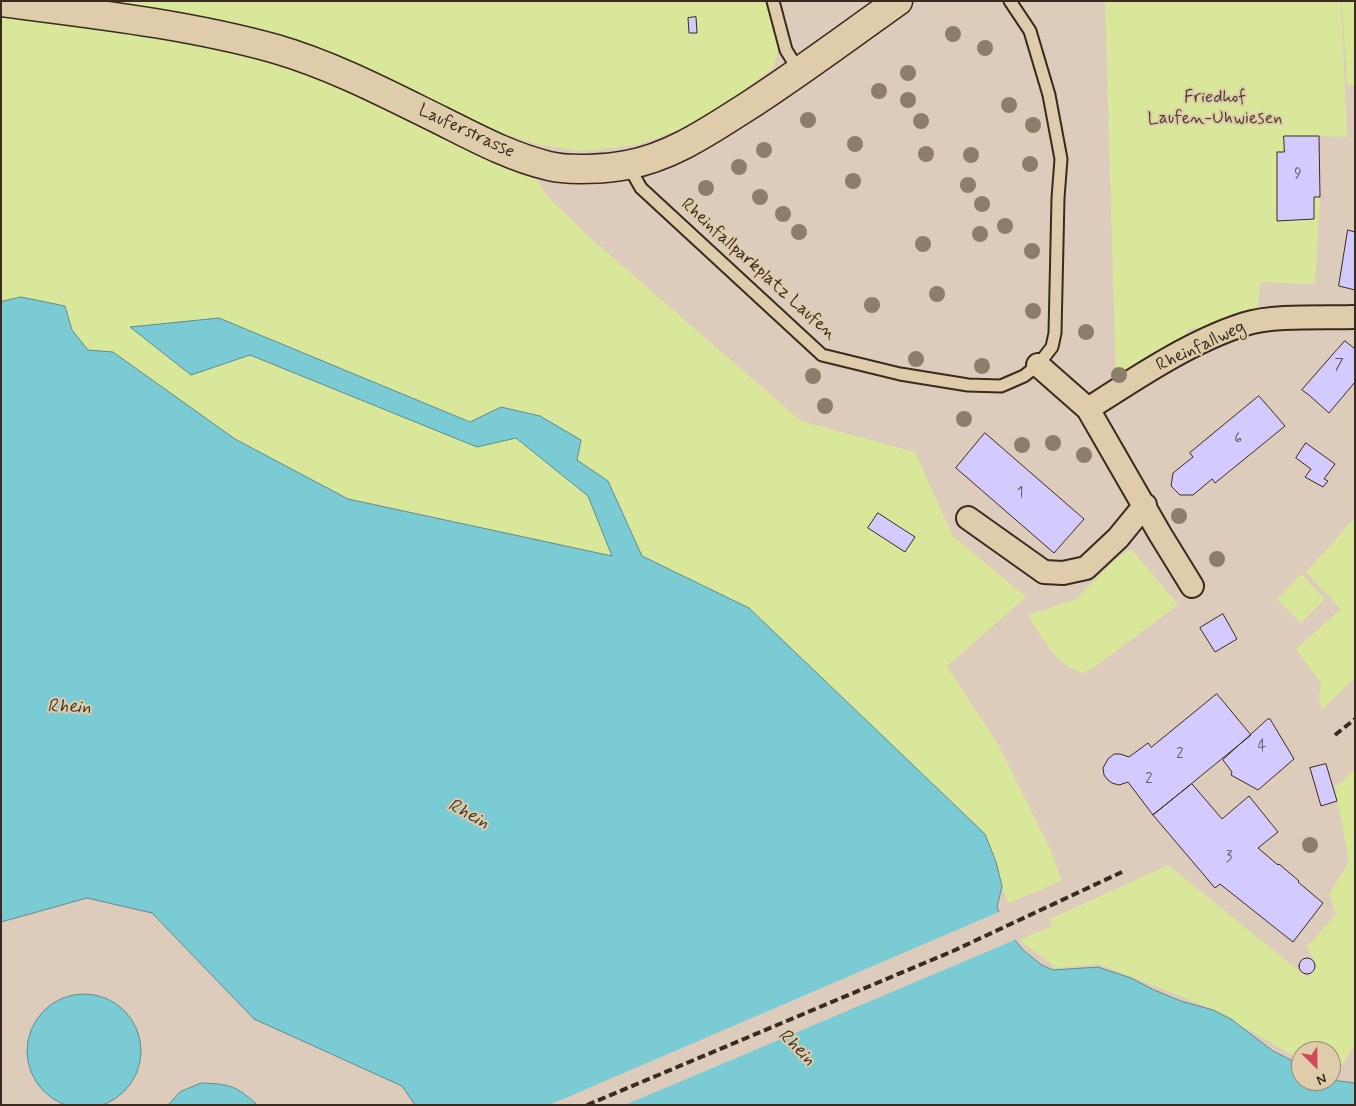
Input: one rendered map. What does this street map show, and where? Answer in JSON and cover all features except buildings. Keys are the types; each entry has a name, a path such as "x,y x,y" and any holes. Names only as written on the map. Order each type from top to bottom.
{"street":[{"name":"Lauferstrasse","path":"1,2 101,14 181,27 276,50 352,77 521,158 552,167 587,168 628,165 670,152 706,133 799,72 898,1"},
{"name":"Rheinfallweg","path":"1088,409 1137,377 1202,342 1246,324 1280,319 1355,316"},
{"path":"1038,365 1088,409 1192,586"},
{"path":"968,518 1044,572 1063,574 1086,568 1118,538 1145,505"}],"lane":[{"path":"773,1 786,50 799,72"},
{"name":"Rheinfallparkplatz Laufen","path":"628,165 641,188 822,355 900,374 968,385 1001,386 1024,376 1038,365 1052,346 1055,333 1058,198 1061,159 1049,95 1030,31 1010,1"}],"green space":[{"path":"1,1 767,1 779,49 773,68 722,106 676,131 637,145 580,151 540,145 508,135 548,197 586,234 801,421 915,452 953,536 1026,597 947,666 999,746 1051,851 1062,881 1008,903 985,834 749,608 642,556 608,481 501,407 470,422 219,318 191,375 250,355 477,447 516,438 588,496 612,557 348,499 235,439 113,352 88,350 72,330 65,306 21,297 1,302"},
{"name":"Friedhof Laufen-Uhwiesen","path":"1105,1 1341,1 1347,137 1319,136 1320,197 1315,284 1261,282 1257,311 1201,334 1195,328 1189,329 1181,340 1116,380"},
{"path":"1342,1 1355,1 1355,85 1347,85"},
{"path":"1355,518 1355,678 1322,710 1319,697 1321,683 1296,649 1341,609 1306,572"},
{"path":"1131,549 1178,605 1092,669 1082,673 1064,663 1050,649 1028,615 1076,599 1116,559"},
{"path":"1301,574 1325,599 1301,623 1277,599"},
{"path":"1355,769 1355,1045 1341,1066 1341,1041 1291,1041 1291,1054 1213,1009 1099,964 1057,968 1019,940 1052,926 1050,919 1168,865 1308,978 1317,966 1307,947 1336,914 1329,894 1349,862 1335,788"}],"water":[{"name":"Rhein","path":"21,297 65,306 72,330 88,350 113,352 235,439 348,499 612,556 588,496 516,438 477,447 250,355 191,375 130,327 219,318 470,422 501,407 540,416 581,440 577,460 608,481 642,556 749,608 985,834 996,862 1002,886 997,907 1005,928 1024,951 1042,965 1053,970 1098,967 1131,978 1181,1001 1213,1010 1231,1019 1273,1051 1291,1060 1291,1091 1341,1091 1341,1081 1355,1083 1355,1105 415,1105 402,1086 254,1019 152,913 87,898 1,922 1,302"},
{"path":"84,994 106,999 124,1011 136,1029 141,1051 136,1073 124,1091 106,1103 84,1108 62,1103 44,1091 32,1073 27,1051 32,1029 44,1011 62,999"},
{"path":"201,1083 231,1087 243,1093 257,1105 168,1105 180,1092"}],"pier":[{"path":"1001,911 1007,927 1017,939 625,1105 549,1105"}],"railway":[{"path":"1335,735 1355,719"},
{"path":"587,1105 953,951 1122,872"}]}
